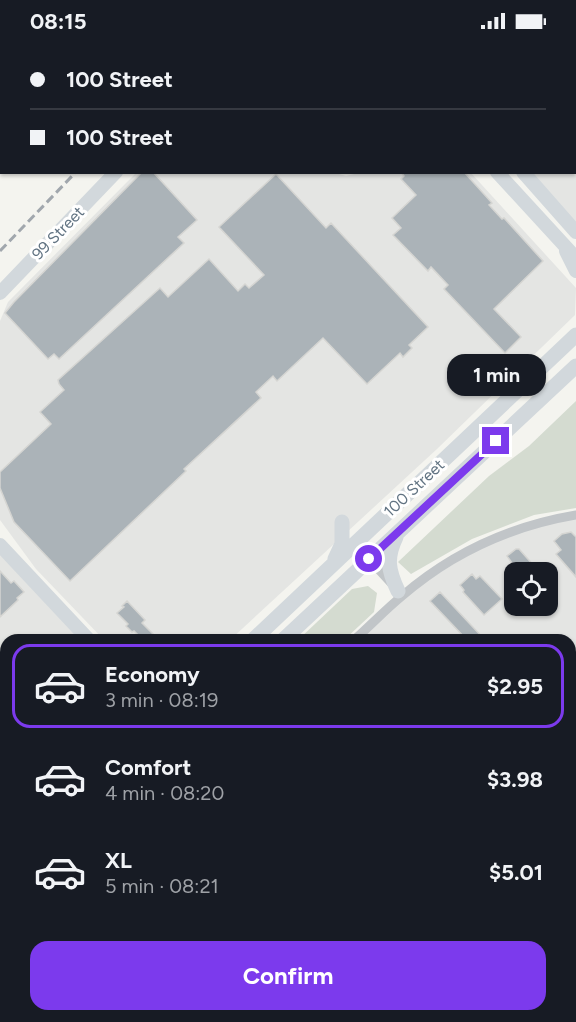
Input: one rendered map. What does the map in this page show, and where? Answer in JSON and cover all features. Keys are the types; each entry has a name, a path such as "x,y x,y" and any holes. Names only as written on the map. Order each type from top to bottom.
{"main road":[{"name":"100 Street","path":"259,634 574,335"},
{"name":"100 Street","path":"290,634 576,366"},
{"path":"562,379 576,372"},
{"path":"369,559 373,545 418,484"},
{"path":"332,565 341,549 342,522"},
{"path":"398,534 390,553 389,566 400,593"},
{"path":"305,620 356,559 361,537"}],"street":[{"name":"99 Street","path":"0,294 114,174"},
{"path":"499,174 576,258"},
{"path":"525,174 576,232"},
{"path":"559,239 576,271"},
{"path":"360,634 400,593 455,558 501,535 529,525 576,515"},
{"path":"0,545 83,634"},
{"path":"369,559 400,593"}],"shaded area":[{"path":"135,174 339,174 346,176 354,174 472,174 576,288 575,315 437,449 237,634 98,634 36,569 0,520 0,321 8,302"},
{"path":"524,174 576,174 576,232"},
{"path":"576,401 576,508 534,515 472,539 411,574 398,562 489,476 529,446"},
{"path":"576,518 576,634 361,634 402,596 501,535"},
{"path":"0,545 83,634 0,634"},
{"path":"368,586 377,593 374,612 350,634 304,634 352,589"}],"building":[{"path":"140,174 155,174 197,220 178,237 184,243 59,359 54,354 48,359 5,313"},
{"path":"276,174 326,228 331,223 428,327 409,345 412,348 403,357 400,353 367,384 323,338 277,381 273,376 256,392 261,398 184,469 186,471 70,581 14,522 0,488 0,472 51,424 40,412 64,390 58,380 160,288 168,297 209,259 238,291 245,284 249,288 264,275 219,227"},
{"path":"402,174 466,174 492,203 489,205 543,261 494,309 521,337 505,353 444,289 448,285 431,267 428,271 393,235 401,228 392,218 416,195 401,179 404,176"},
{"path":"571,532 576,537 576,577 556,554 561,550 554,541 562,534"},
{"path":"519,549 531,562 511,562 507,556"},
{"path":"0,571 24,592 0,617"},
{"path":"472,574 476,579 480,576 502,599 484,615 463,592 460,585"},
{"path":"440,592 479,634 461,634 430,601"},
{"path":"127,601 145,620 142,623 153,634 132,632 126,626 128,624 117,613 124,607 122,606"}],"railway":[{"path":"0,251 74,174"}],"route":[{"path":"369,559 496,441"}]}
